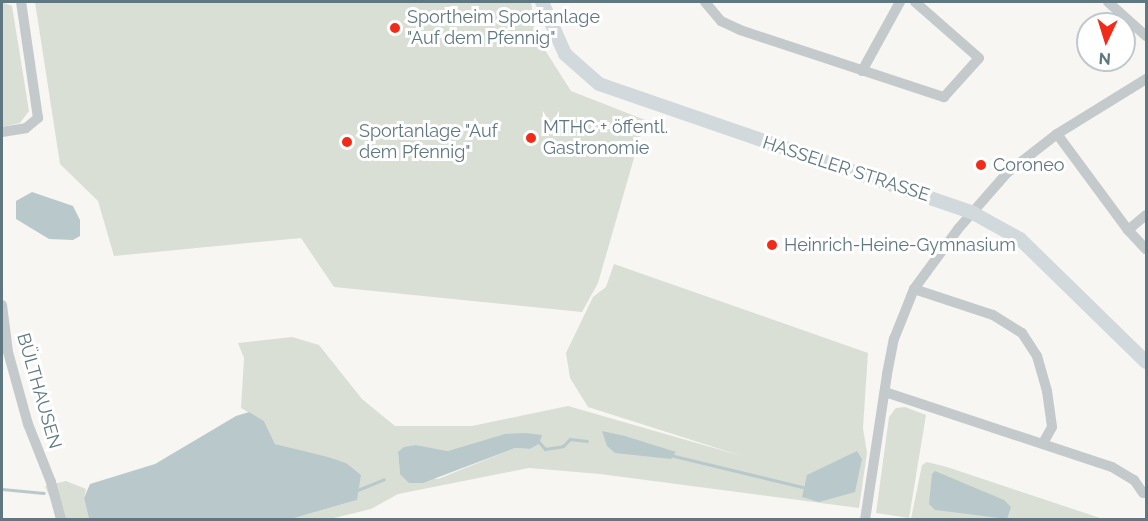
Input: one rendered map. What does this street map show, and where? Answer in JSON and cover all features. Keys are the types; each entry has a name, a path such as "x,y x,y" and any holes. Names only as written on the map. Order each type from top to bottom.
{"main road":[{"name":"HASSELER STRASSE","path":"542,2 565,54 599,84 973,213 1020,239 1146,362"}],"street":[{"path":"2,132 26,129 38,118 21,2"},
{"path":"705,2 722,21 740,30 944,97 979,58 915,2"},
{"path":"862,71 900,2"},
{"path":"1108,2 1146,36"},
{"path":"865,519 894,339 914,289 1007,173 1056,134 1146,79"},
{"path":"1056,134 1128,230 1146,249"},
{"path":"1128,230 1146,215"},
{"path":"914,289 993,315 1022,333 1037,356 1047,391 1052,427 1043,443"},
{"name":"BÜLTHAUSEN","path":"2,305 8,352 28,424 51,482 61,519"},
{"path":"885,392 1112,467 1134,480 1143,493"}],"shaded area":[{"path":"2,2 12,6 29,111 20,123 2,127"},
{"name":"Sportanlage \"Auf dem Pfennig\"","path":"35,2 531,2 536,36 571,91 645,120 598,283 582,312 334,287 301,238 114,256 98,201 60,164"},
{"path":"32,192 73,206 80,220 80,236 73,240 49,239 16,219 16,201"},
{"path":"614,264 868,353 863,428 867,453 859,508 600,474 529,468 398,494 371,509 330,519 291,519 357,500 346,463 275,444 264,421 241,408 244,358 238,343 292,337 319,345 362,399 395,426 472,426 568,406 742,456 588,407 570,378 566,353 593,297 606,287","holes":["539,444 530,449 515,448 438,479 400,474 398,452 416,445 448,451 472,446"]},
{"path":"905,407 926,415 909,518 876,513 889,417 896,408"},
{"path":"249,412 264,421 275,444 346,463 361,475 357,500 291,519 89,519 84,498 90,484 155,464 236,416"},
{"path":"602,431 676,452 671,459 615,453 607,446"},
{"path":"505,434 542,435 539,444 530,449 515,448 423,483 409,483 400,474 398,452 404,447 416,445 448,451"},
{"path":"857,451 862,459 855,492 819,502 802,497 807,475"},
{"path":"927,462 1103,519 911,519 922,465"},
{"path":"935,471 1004,500 1011,507 1007,519 935,510 929,504 932,474"},
{"path":"66,481 86,489 84,498 89,519 59,519 45,486"}],"waterway":[{"path":"538,441 545,449 563,446 570,439 587,441"},
{"path":"670,455 802,487"},
{"path":"355,491 384,479"},
{"path":"2,489 44,493"}],"place":[{"name":"Sportheim Sportanlage \"Auf dem Pfennig\"","path":"395,28"},
{"name":"MTHC + öffentl. Gastronomie","path":"531,138"},
{"name":"Sportanlage \"Auf dem Pfennig\"","path":"347,142"},
{"name":"Coroneo","path":"981,165"},
{"name":"Heinrich-Heine-Gymnasium","path":"772,245"}]}
